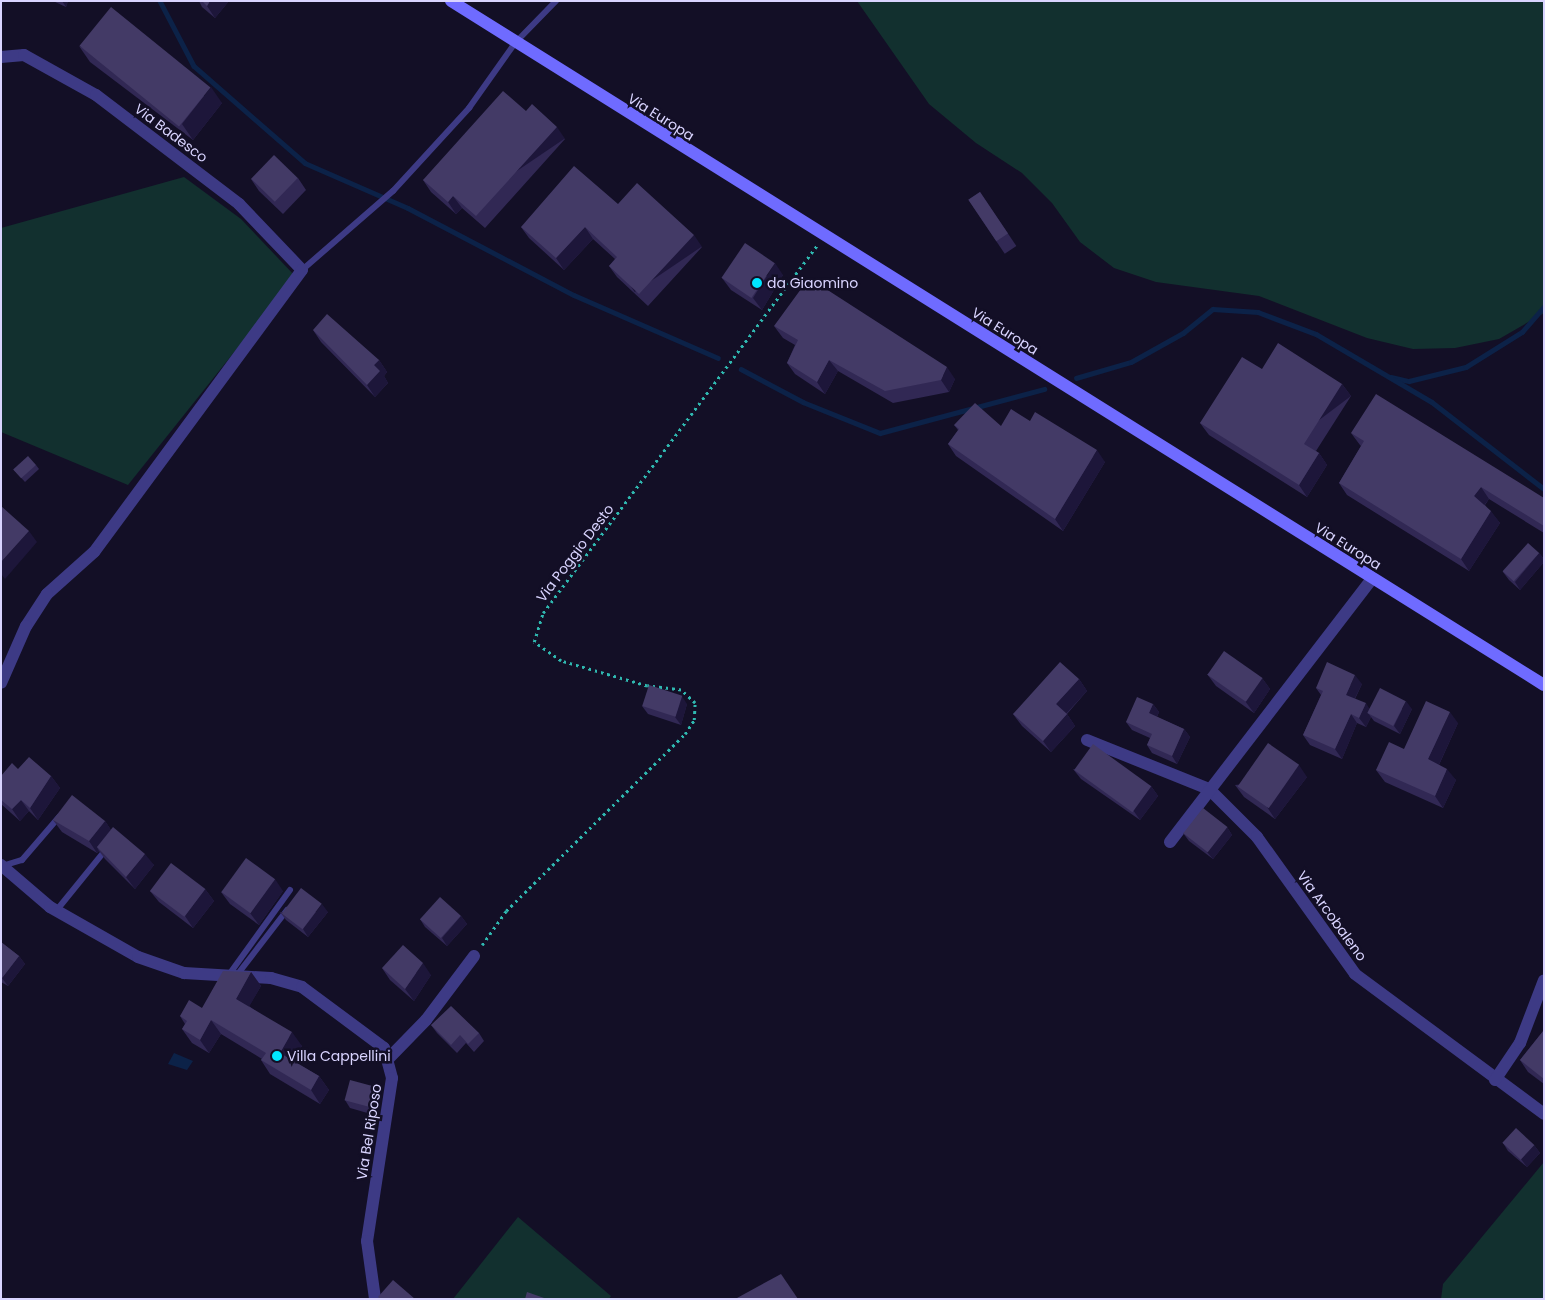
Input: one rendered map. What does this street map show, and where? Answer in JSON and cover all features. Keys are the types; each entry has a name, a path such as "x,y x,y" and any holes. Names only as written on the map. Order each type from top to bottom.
{"main road":[{"name":"Via Europa","path":"451,1 515,43 1544,685"}],"street":[{"name":"Via Badesco","path":"1,57 24,55 96,95 239,204 302,270"},
{"path":"1,684 26,626 47,594 94,552 302,270"},
{"path":"1170,842 1372,578"},
{"name":"Via Arcobaleno","path":"1087,740 1209,789 1257,836 1355,974 1495,1080 1544,1114"},
{"path":"2,866 56,911 165,968 302,987 378,1042 390,1057 426,1020 474,956"},
{"path":"1495,1080 1520,1043 1544,980"},
{"name":"Via Bel Riposo","path":"375,1299 367,1241 391,1090 390,1057"}],"lane":[{"path":"302,270 393,191 469,108 515,43 556,1"},
{"path":"2,866 22,860 66,808"},
{"path":"56,911 113,842"},
{"path":"232,976 290,890"},
{"path":"232,976 296,899"}],"path":[{"name":"Via Poggio Desto","path":"474,956 506,911 686,734 694,720 695,703 681,690 647,686 561,661 534,642 543,613 824,236"}],"green space":[{"path":"857,1 1544,1 1544,313 1499,339 1455,348 1413,349 1367,338 1259,296 1156,282 1114,268 1080,242 1052,203 1022,173 976,143 929,104"},
{"path":"184,177 241,219 295,276 128,485 1,432 1,228"},
{"path":"1544,1162 1544,1299 1441,1299 1443,1284"},
{"path":"518,1217 611,1296 609,1299 453,1299"}],"water":[{"path":"174,1053 193,1061 187,1070 168,1064"}],"building":[{"path":"202,1 210,1 207,6"},
{"path":"111,7 210,88 179,126 80,46"},
{"path":"503,91 526,111 532,104 557,127 476,216 453,196 448,202 423,180"},
{"path":"274,155 298,178 275,202 251,179"},
{"path":"574,166 618,204 637,183 694,235 639,294 609,266 617,257 585,227 556,258 521,227"},
{"path":"980,192 1008,233 996,241 968,200"},
{"path":"745,243 775,263 751,298 722,278"},
{"path":"809,278 947,367 941,380 885,391 829,360 817,382 787,363 798,340 774,326"},
{"path":"327,314 379,360 374,365 380,371 367,385 313,330"},
{"path":"1278,343 1342,384 1304,444 1319,453 1299,485 1200,423 1242,357 1262,369"},
{"path":"1376,394 1544,498 1544,526 1481,487 1474,496 1491,511 1461,559 1339,483 1364,441 1351,433"},
{"path":"975,403 1001,426 1011,409 1030,421 1035,412 1097,450 1055,519 948,444 959,429 954,425"},
{"path":"28,456 36,465 21,478 13,469"},
{"path":"1,506 29,531 1,562"},
{"path":"1528,543 1539,553 1514,581 1503,571"},
{"path":"1224,651 1263,678 1246,702 1207,675"},
{"path":"1060,662 1079,679 1056,704 1067,714 1043,741 1013,714"},
{"path":"1327,662 1355,675 1346,695 1366,703 1359,718 1351,714 1335,749 1303,735 1323,691 1316,688"},
{"path":"649,685 682,696 675,717 642,706"},
{"path":"1380,688 1406,701 1393,726 1367,713"},
{"path":"1137,697 1153,704 1149,713 1184,729 1172,756 1147,745 1152,734 1126,722"},
{"path":"1426,701 1450,712 1428,759 1447,769 1435,796 1376,770 1389,742 1404,749"},
{"path":"1268,743 1299,765 1269,808 1238,786"},
{"path":"1093,744 1151,786 1132,812 1074,770"},
{"path":"29,757 51,776 30,808 21,800 12,809 1,800 1,776 12,763 18,769"},
{"path":"72,795 105,821 89,841 53,820"},
{"path":"1203,808 1227,827 1208,852 1183,833"},
{"path":"113,827 145,854 126,877 97,847"},
{"path":"246,858 275,879 250,913 221,892"},
{"path":"171,863 205,889 184,917 150,891"},
{"path":"301,888 322,904 303,929 282,914"},
{"path":"440,897 461,916 441,938 420,919"},
{"path":"1,942 19,956 2,978 1,977"},
{"path":"403,945 423,963 405,989 382,968"},
{"path":"223,971 251,972 236,999 292,1032 280,1053 319,1076 311,1090 261,1060 266,1053 211,1020 200,1040 182,1029 187,1021 180,1016 189,1000 202,1008"},
{"path":"451,1006 479,1033 468,1044 460,1035 451,1045 431,1025"},
{"path":"1544,1030 1544,1079 1520,1060"},
{"path":"350,1080 376,1087 371,1107 345,1100"},
{"path":"1516,1128 1534,1145 1521,1160 1502,1143"},
{"path":"781,1274 798,1299 737,1299 737,1298"},
{"path":"393,1280 415,1299 380,1299 378,1297"},
{"path":"527,1292 547,1299 525,1299"}],"waterway":[{"path":"160,1 194,66 305,163 408,208 574,295 718,358"},
{"path":"1391,377 1409,381 1466,367 1522,332 1544,307"},
{"path":"1076,378 1131,362 1183,333 1213,309 1258,312 1316,334 1432,402 1544,489"},
{"path":"741,369 803,402 880,433 1044,389"}],"place":[{"name":"da Giaomino","path":"757,283"},
{"name":"Villa Cappellini","path":"277,1056"}]}
